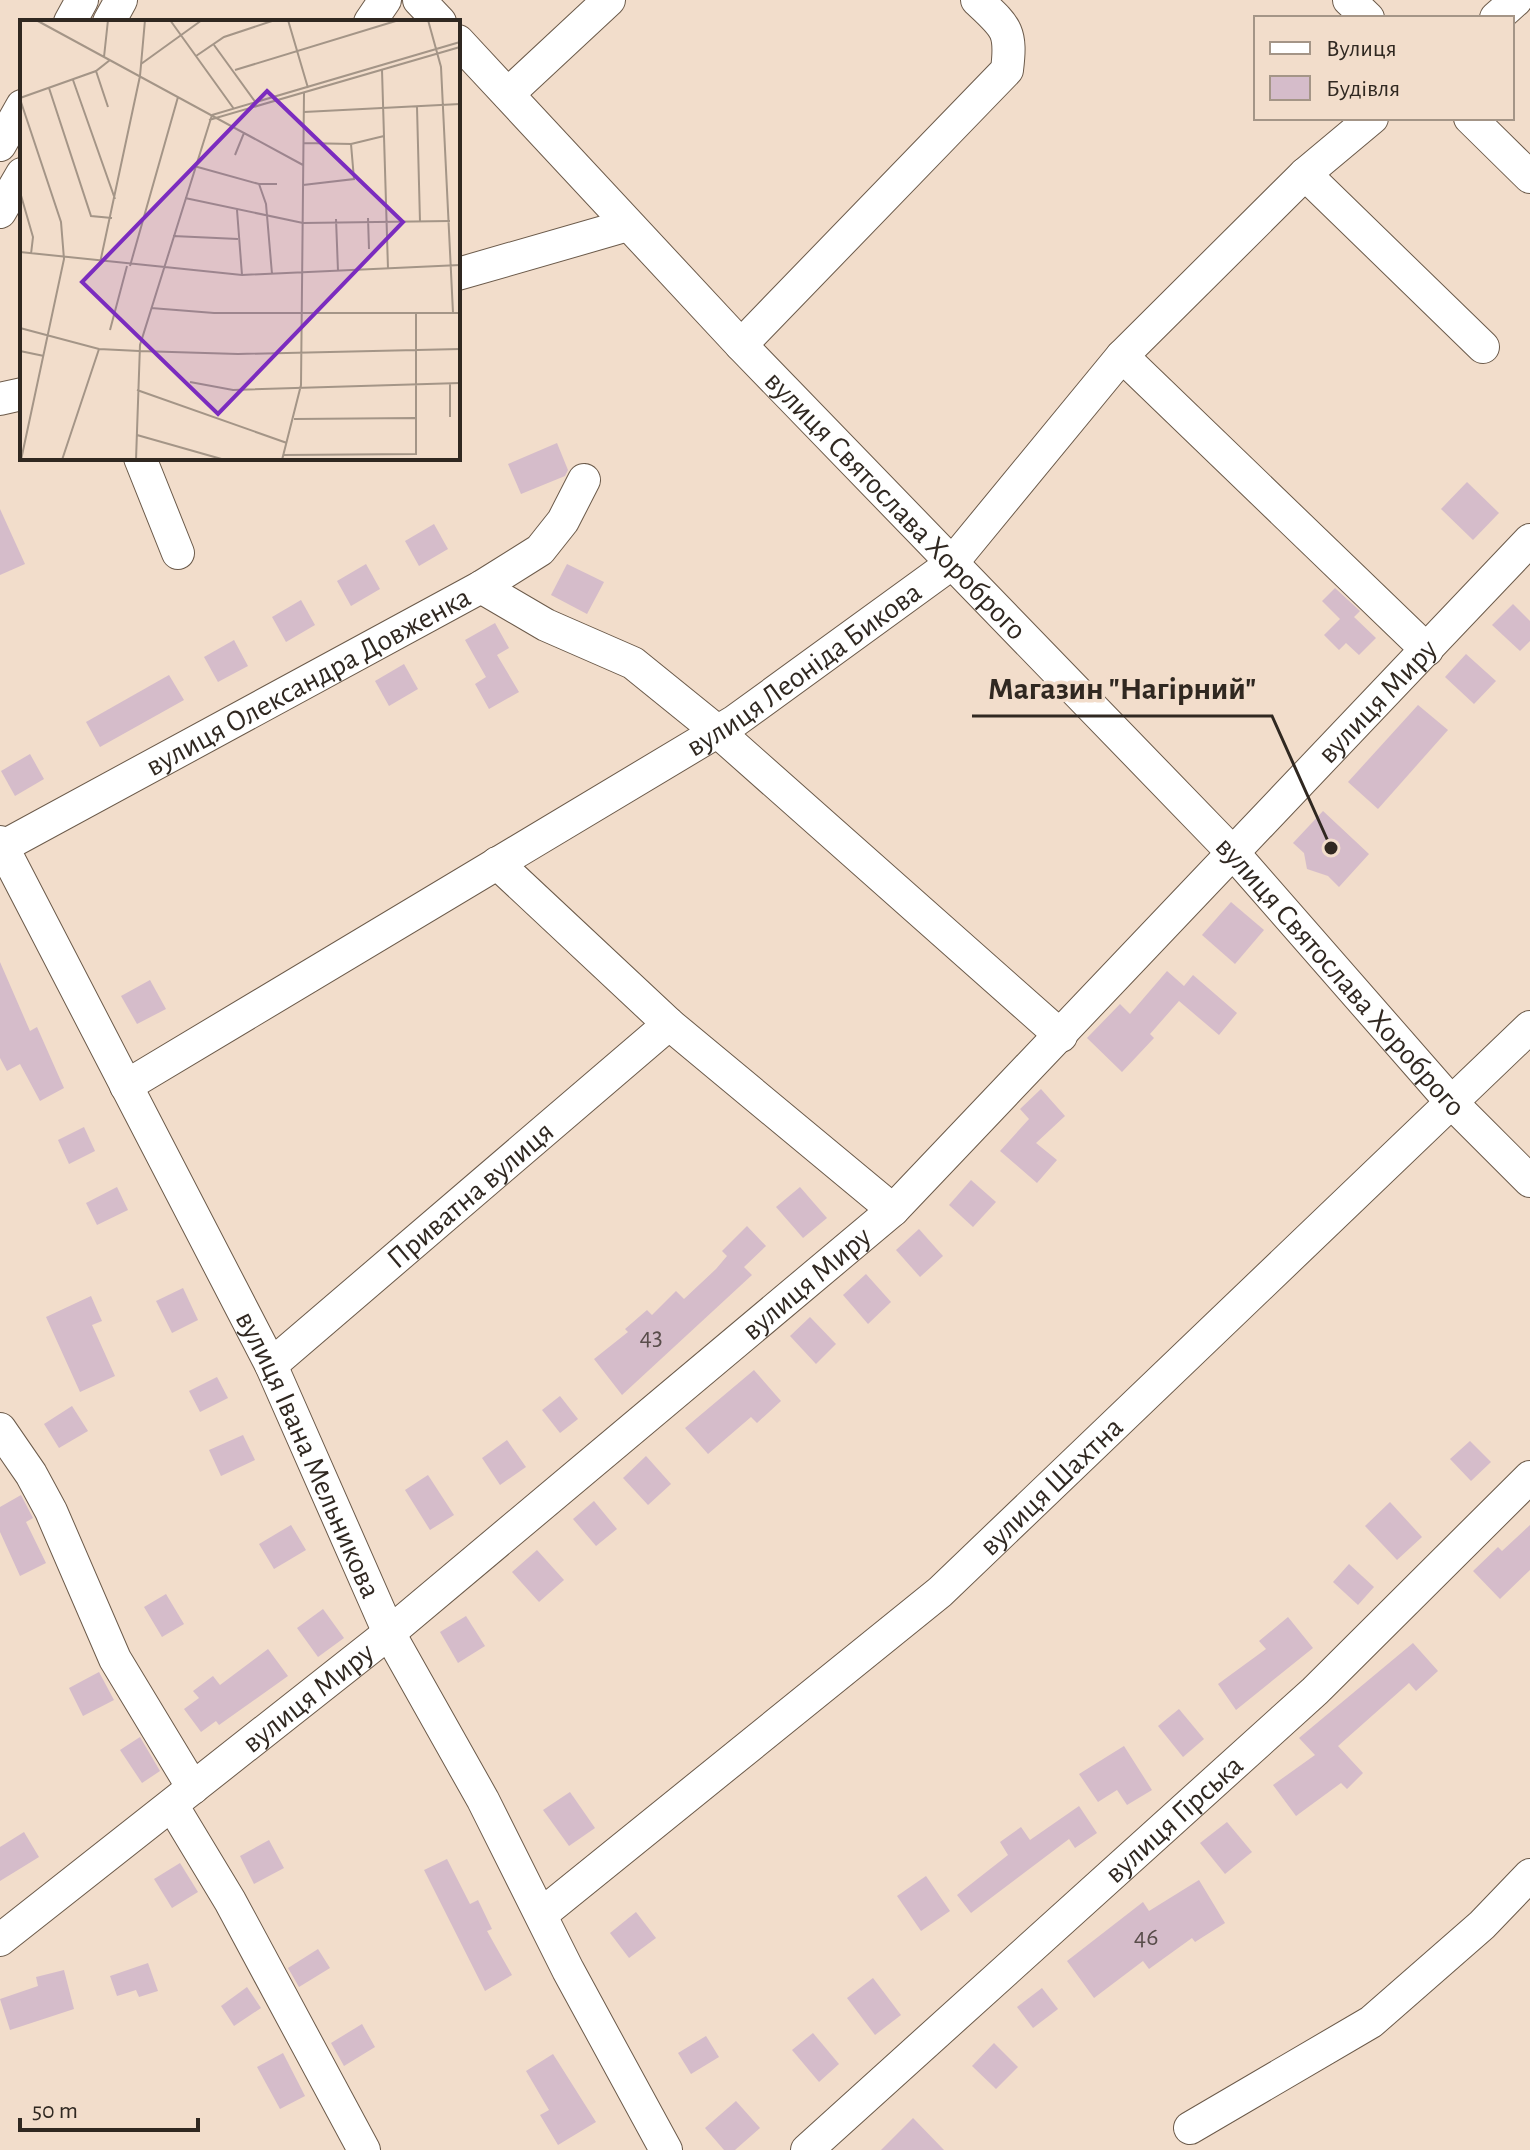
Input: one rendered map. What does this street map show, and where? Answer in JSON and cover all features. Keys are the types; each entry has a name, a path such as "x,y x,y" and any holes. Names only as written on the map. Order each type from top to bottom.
{"street":[{"path":"71,20 82,0"},
{"path":"110,20 121,0"},
{"path":"371,20 385,0"},
{"path":"419,0 438,20"},
{"path":"508,94 609,0"},
{"path":"741,345 1007,70 1011,40 1005,26 977,0"},
{"path":"1349,0 1366,16"},
{"path":"1498,16 1516,0"},
{"name":"вулиця Святослава Хороброго","path":"460,43 741,345 1235,855 1452,1103 1530,1181"},
{"path":"2,137 20,109"},
{"name":"вулиця Леоніда Бикова","path":"126,1086 717,731 951,564 1122,356 1305,174 1370,120"},
{"path":"1472,120 1530,177"},
{"path":"1305,174 1483,347"},
{"path":"0,212 20,177"},
{"path":"460,273 628,225"},
{"path":"1122,356 1427,650"},
{"path":"0,399 20,394"},
{"path":"141,460 178,553"},
{"name":"вулиця Олександра Довженка","path":"1,844 481,587 540,550 563,521 584,480"},
{"name":"вулиця Миру","path":"0,1939 389,1633 893,1210 1235,855 1530,540"},
{"path":"481,587 546,625 633,663 717,731 1061,1036"},
{"name":"вулиця Івана Мельникова","path":"1,844 271,1365 389,1633 543,1913 568,1970 666,2150"},
{"path":"497,863 669,1024 893,1210"},
{"name":"Приватна вулиця","path":"271,1365 669,1024"},
{"name":"вулиця Шахтна","path":"543,1913 940,1592 1530,1027"},
{"path":"0,1429 31,1474 51,1511 115,1659 230,1901 364,2150"},
{"name":"вулиця Гірська","path":"807,2150 1315,1691 1530,1477"},
{"path":"1190,2128 1371,2022 1482,1925 1530,1875"}],"building":[{"path":"557,443 568,470 565,476 521,494 508,464"},
{"path":"1467,482 1499,513 1473,540 1441,509"},
{"path":"0,509 25,564 0,575"},
{"path":"434,524 448,549 419,566 405,541"},
{"path":"366,564 380,589 351,606 337,581"},
{"path":"567,564 604,582 587,614 551,595"},
{"path":"1335,588 1360,611 1354,617 1376,638 1359,655 1346,643 1339,650 1324,635 1340,619 1322,601"},
{"path":"301,600 315,625 286,642 272,617"},
{"path":"1513,604 1530,621 1530,641 1520,651 1492,625"},
{"path":"495,623 509,648 497,655 519,692 489,709 475,684 486,677 465,640"},
{"path":"234,640 248,666 218,682 204,657"},
{"path":"1466,654 1496,681 1474,704 1445,677"},
{"path":"404,664 418,689 389,706 375,681"},
{"path":"169,675 184,700 100,747 86,722"},
{"path":"1418,705 1448,730 1378,809 1348,782"},
{"path":"30,754 44,779 15,796 1,771"},
{"path":"1323,811 1369,854 1339,887 1328,876 1307,869 1304,853 1293,843"},
{"path":"1231,902 1264,930 1235,964 1202,935"},
{"path":"0,962 30,1031 37,1027 64,1088 40,1101 20,1064 7,1071 0,1058"},
{"path":"1167,971 1184,986 1193,975 1237,1013 1219,1035 1179,1001 1150,1034 1154,1038 1122,1072 1087,1038 1120,1004 1130,1014"},
{"path":"150,980 166,1009 137,1024 121,996"},
{"path":"1041,1089 1065,1116 1036,1143 1057,1160 1037,1183 1000,1151 1029,1119 1020,1109"},
{"path":"84,1127 95,1151 69,1164 58,1140"},
{"path":"971,1180 996,1202 973,1227 949,1205"},
{"path":"117,1187 128,1210 97,1225 86,1203"},
{"path":"800,1187 827,1218 803,1238 776,1207"},
{"path":"747,1226 766,1246 744,1267 752,1275 622,1395 594,1359 628,1332 625,1329 647,1310 652,1315 676,1291 684,1299 716,1269 727,1256 722,1251"},
{"path":"919,1229 943,1256 920,1277 896,1250"},
{"path":"866,1274 891,1302 868,1324 843,1295"},
{"path":"183,1288 198,1320 172,1333 156,1301"},
{"path":"91,1296 102,1321 92,1325 115,1376 80,1392 46,1317"},
{"path":"810,1317 836,1344 816,1364 790,1336"},
{"path":"754,1370 781,1401 757,1423 751,1417 708,1454 685,1428"},
{"path":"217,1377 228,1398 200,1412 189,1391"},
{"path":"560,1396 578,1419 560,1433 542,1410"},
{"path":"72,1406 88,1431 59,1448 44,1424"},
{"path":"243,1435 255,1460 221,1476 209,1450"},
{"path":"507,1440 526,1467 500,1485 482,1458"},
{"path":"1470,1441 1491,1462 1471,1481 1450,1459"},
{"path":"646,1456 671,1484 648,1505 623,1478"},
{"path":"428,1475 454,1515 430,1530 405,1490"},
{"path":"21,1495 33,1518 26,1522 46,1563 20,1576 0,1532 0,1507"},
{"path":"594,1501 617,1529 596,1546 573,1519"},
{"path":"1390,1502 1422,1537 1397,1560 1365,1526"},
{"path":"291,1525 306,1550 274,1569 259,1544"},
{"path":"1530,1525 1530,1570 1500,1599 1473,1571 1498,1547 1502,1551"},
{"path":"537,1550 564,1580 539,1602 512,1572"},
{"path":"1349,1564 1374,1587 1358,1605 1333,1582"},
{"path":"166,1594 184,1624 162,1637 144,1607"},
{"path":"323,1609 344,1638 318,1657 297,1628"},
{"path":"466,1616 485,1646 458,1663 440,1632"},
{"path":"1288,1617 1313,1648 1236,1710 1218,1684 1266,1649 1259,1641"},
{"path":"1413,1643 1438,1671 1416,1691 1409,1683 1338,1746 1363,1773 1347,1789 1341,1783 1296,1816 1273,1785 1315,1755 1299,1738"},
{"path":"268,1649 288,1676 219,1725 216,1721 201,1732 184,1709 199,1698 193,1691 213,1676 220,1685"},
{"path":"99,1672 114,1700 83,1716 69,1688"},
{"path":"1179,1709 1204,1739 1183,1757 1158,1726"},
{"path":"140,1737 160,1771 142,1783 120,1750"},
{"path":"1124,1746 1152,1790 1127,1805 1117,1790 1098,1802 1079,1774"},
{"path":"570,1792 595,1828 569,1846 543,1810"},
{"path":"1079,1806 1097,1833 1075,1848 1069,1839 971,1913 957,1895 1008,1855 1000,1842 1021,1827 1030,1840"},
{"path":"1227,1822 1252,1852 1225,1874 1200,1843"},
{"path":"24,1832 39,1857 0,1881 0,1847"},
{"path":"269,1840 284,1868 254,1884 240,1856"},
{"path":"447,1859 470,1904 478,1900 492,1929 487,1931 512,1975 485,1991 424,1870"},
{"path":"180,1863 198,1892 172,1908 154,1879"},
{"path":"926,1876 950,1911 921,1931 897,1896"},
{"path":"1199,1880 1225,1923 1195,1942 1192,1938 1149,1969 1143,1961 1094,1998 1067,1961 1143,1902 1149,1911"},
{"path":"636,1912 656,1938 629,1958 610,1933"},
{"path":"318,1949 330,1968 299,1987 288,1968"},
{"path":"148,1963 158,1991 139,1997 136,1990 117,1996 110,1976"},
{"path":"64,1970 74,2009 10,2030 0,1999 38,1986 36,1977"},
{"path":"873,1978 901,2015 875,2035 847,1998"},
{"path":"247,1987 261,2008 234,2026 221,2006"},
{"path":"1042,1988 1058,2009 1033,2028 1017,2007"},
{"path":"362,2024 375,2047 344,2066 331,2043"},
{"path":"813,2033 839,2064 819,2082 792,2050"},
{"path":"706,2036 719,2057 691,2074 678,2053"},
{"path":"994,2043 1018,2067 996,2089 972,2066"},
{"path":"283,2053 305,2096 280,2109 257,2067"},
{"path":"553,2054 596,2122 558,2145 540,2115 549,2110 526,2071"},
{"path":"736,2101 760,2128 735,2150 724,2150 705,2128"},
{"path":"913,2118 944,2150 881,2150"}],"place":[{"name":"Магазин \"Нагірний\"","path":"1331,848"}]}
